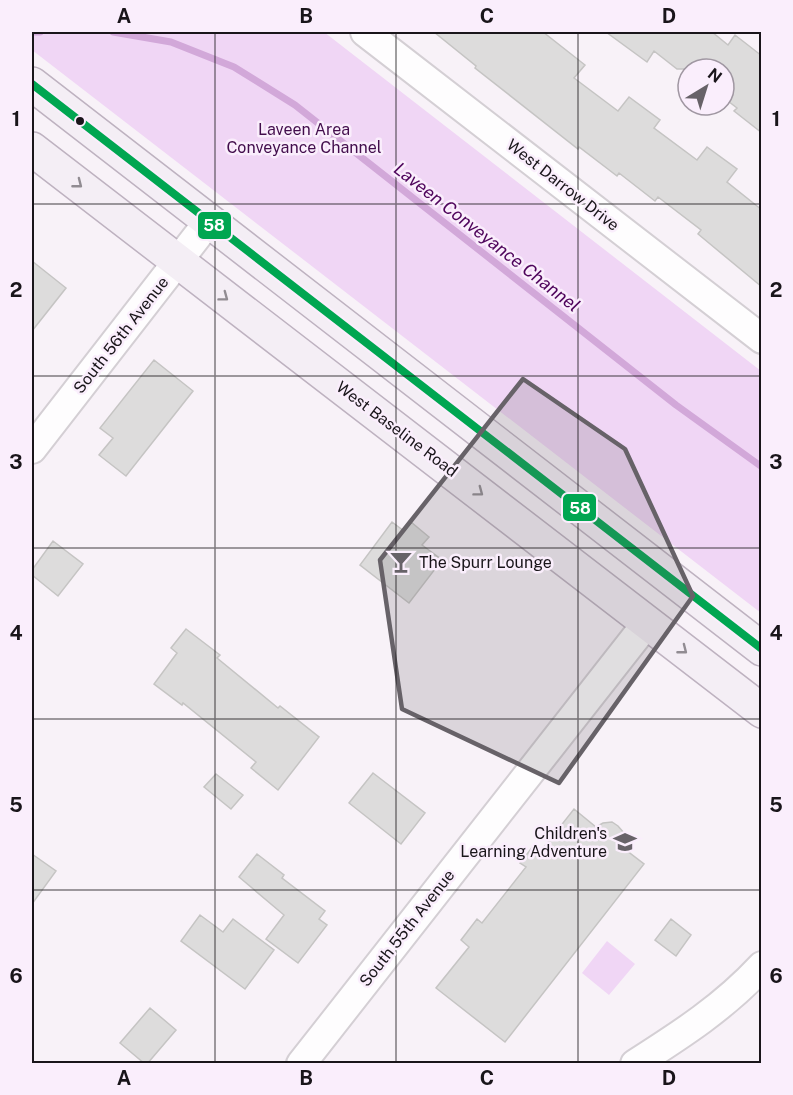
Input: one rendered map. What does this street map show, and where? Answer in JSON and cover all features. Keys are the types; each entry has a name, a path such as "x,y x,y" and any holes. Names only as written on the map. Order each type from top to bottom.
{"main road":[{"path":"32,84 762,649"},
{"name":"West Baseline Road","path":"32,149 762,711"}],"street":[{"name":"West Darrow Drive","path":"365,32 762,339"},
{"name":"South 56th Avenue","path":"32,449 209,221"},
{"name":"South 55th Avenue","path":"301,1064 647,622"},
{"path":"635,1064 690,1029 737,992 762,966"}],"highlighted area":[{"path":"523,379 625,449 693,596 559,783 402,709 380,560"}],"green space":[{"name":"Laveen Area Conveyance Channel","path":"32,32 324,32 761,371 761,613 32,50"},
{"path":"607,941 635,964 609,995 582,973"}],"building":[{"path":"434,32 543,32 585,65 574,78 618,111 629,97 660,120 654,128 697,160 707,147 737,169 727,182 762,210 762,287 698,234 701,230 658,197 655,201 619,173 617,176 579,147 578,149 475,68 476,66"},
{"path":"606,32 712,32 728,45 735,35 762,56 762,133 736,113 736,57 676,57 676,68 654,51 647,62"},
{"path":"32,261 66,288 32,331"},
{"path":"154,360 193,391 126,476 99,455 113,438 100,428"},
{"name":"The Spurr Lounge","path":"392,522 404,531 411,522 429,537 422,545 442,560 409,603 360,565"},
{"path":"53,541 83,564 58,596 32,575 32,570"},
{"path":"186,629 220,655 217,658 278,708 280,706 319,737 278,790 251,768 256,762 183,703 182,705 154,684 177,653 171,648"},
{"path":"373,773 425,813 401,844 349,803"},
{"path":"216,774 243,795 231,809 204,787"},
{"path":"574,809 596,827 612,822 618,826 625,834 626,850 644,864 505,1042 436,988 469,947 461,940 477,919 482,923 526,867 520,863 534,845 541,851"},
{"path":"32,854 56,871 32,904"},
{"path":"257,854 284,875 282,878 325,911 319,919 327,925 298,963 266,939 284,915 239,877"},
{"path":"200,915 223,932 233,919 274,950 245,989 181,941"},
{"path":"671,919 691,935 676,956 655,940"},
{"path":"150,1008 176,1030 145,1064 120,1043"}],"waterway":[{"name":"Laveen Conveyance Channel","path":"35,32 40,32"},
{"name":"Laveen Conveyance Channel","path":"113,32 171,42 234,67 295,105 676,405 762,467"}],"transit line":[{"name":"58","path":"32,84 762,649"}],"place":[{"name":"The Spurr Lounge","path":"401,562"},
{"name":"Children's Learning Adventure","path":"625,842"}]}
